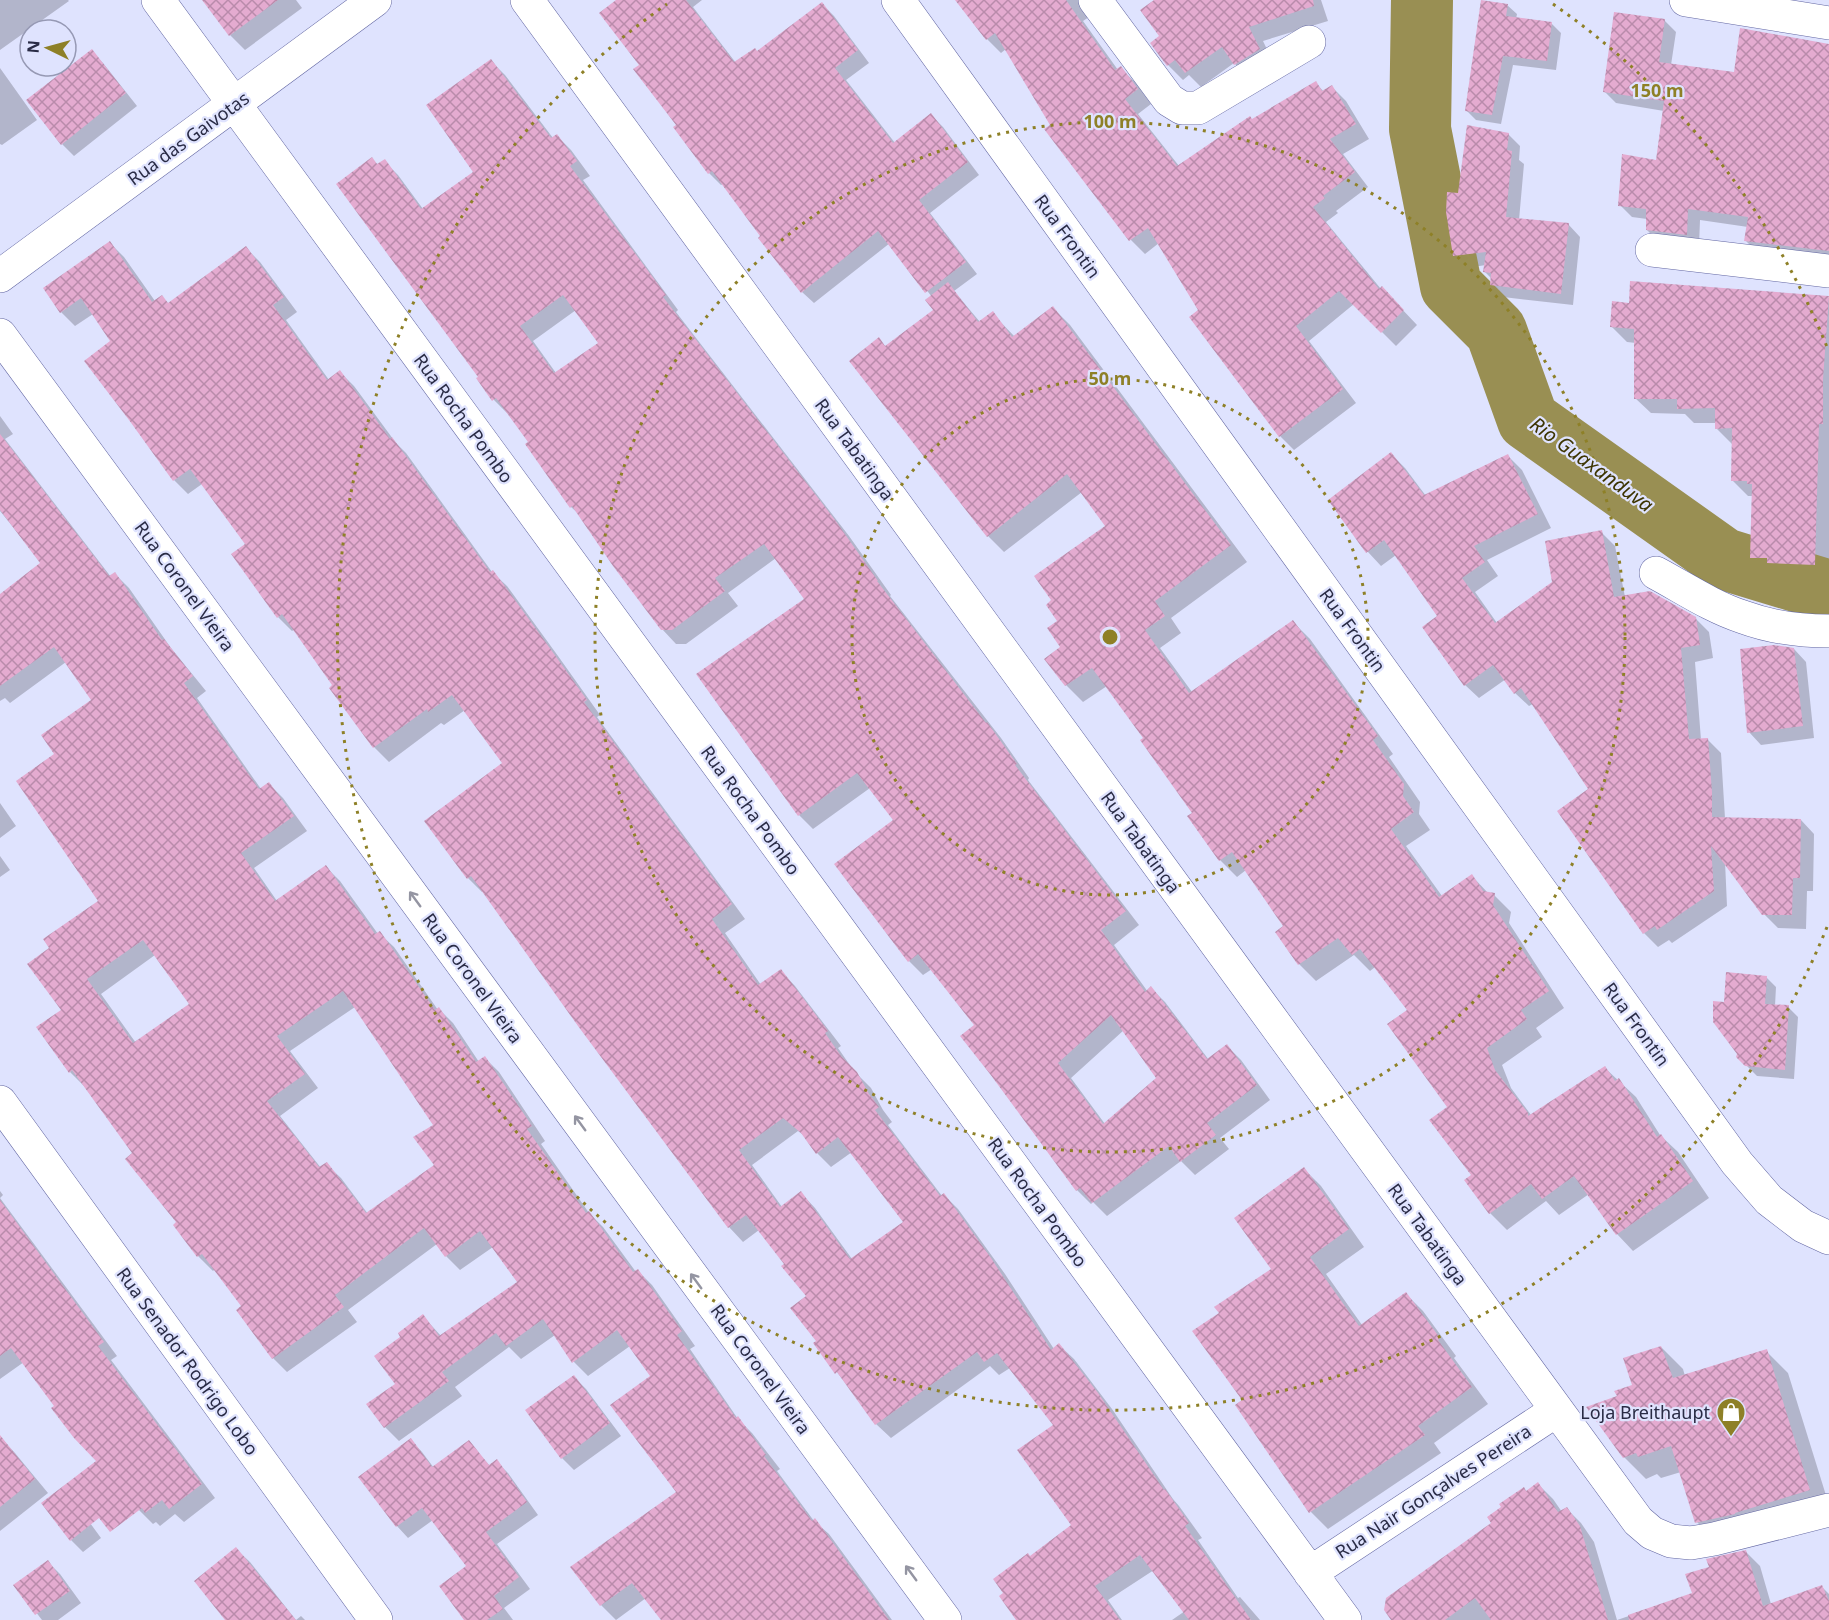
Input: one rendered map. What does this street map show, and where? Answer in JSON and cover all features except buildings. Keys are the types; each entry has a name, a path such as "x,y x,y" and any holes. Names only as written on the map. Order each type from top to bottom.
{"street":[{"name":"Rua Rocha Pombo","path":"158,0 1345,1620"},
{"name":"Rua das Gaivotas","path":"0,276 375,0"},
{"name":"Rua Tabatinga","path":"526,0 1638,1521 1652,1533 1671,1541 1691,1543 1829,1510"},
{"name":"Rua Frontin","path":"898,0 1737,1163 1769,1200 1803,1226 1829,1238"},
{"path":"1095,0 1169,99 1182,108 1198,108 1308,42"},
{"path":"1686,0 1829,23"},
{"path":"1652,250 1829,271"},
{"name":"Rua Coronel Vieira","path":"0,335 945,1620"},
{"path":"1656,573 1706,601 1743,617 1785,628 1829,631"},
{"name":"Rua Senador Rodrigo Lobo","path":"0,1102 376,1620"},
{"name":"Rua Nair Gonçalves Pereira","path":"1310,1573 1557,1410"}],"waterway":[{"name":"Rio Guaxanduva","path":"1422,0 1420,129 1451,286 1496,331 1528,420 1724,559 1829,591"}],"place":[{"name":"Loja Breithaupt","path":"1731,1438"}]}
